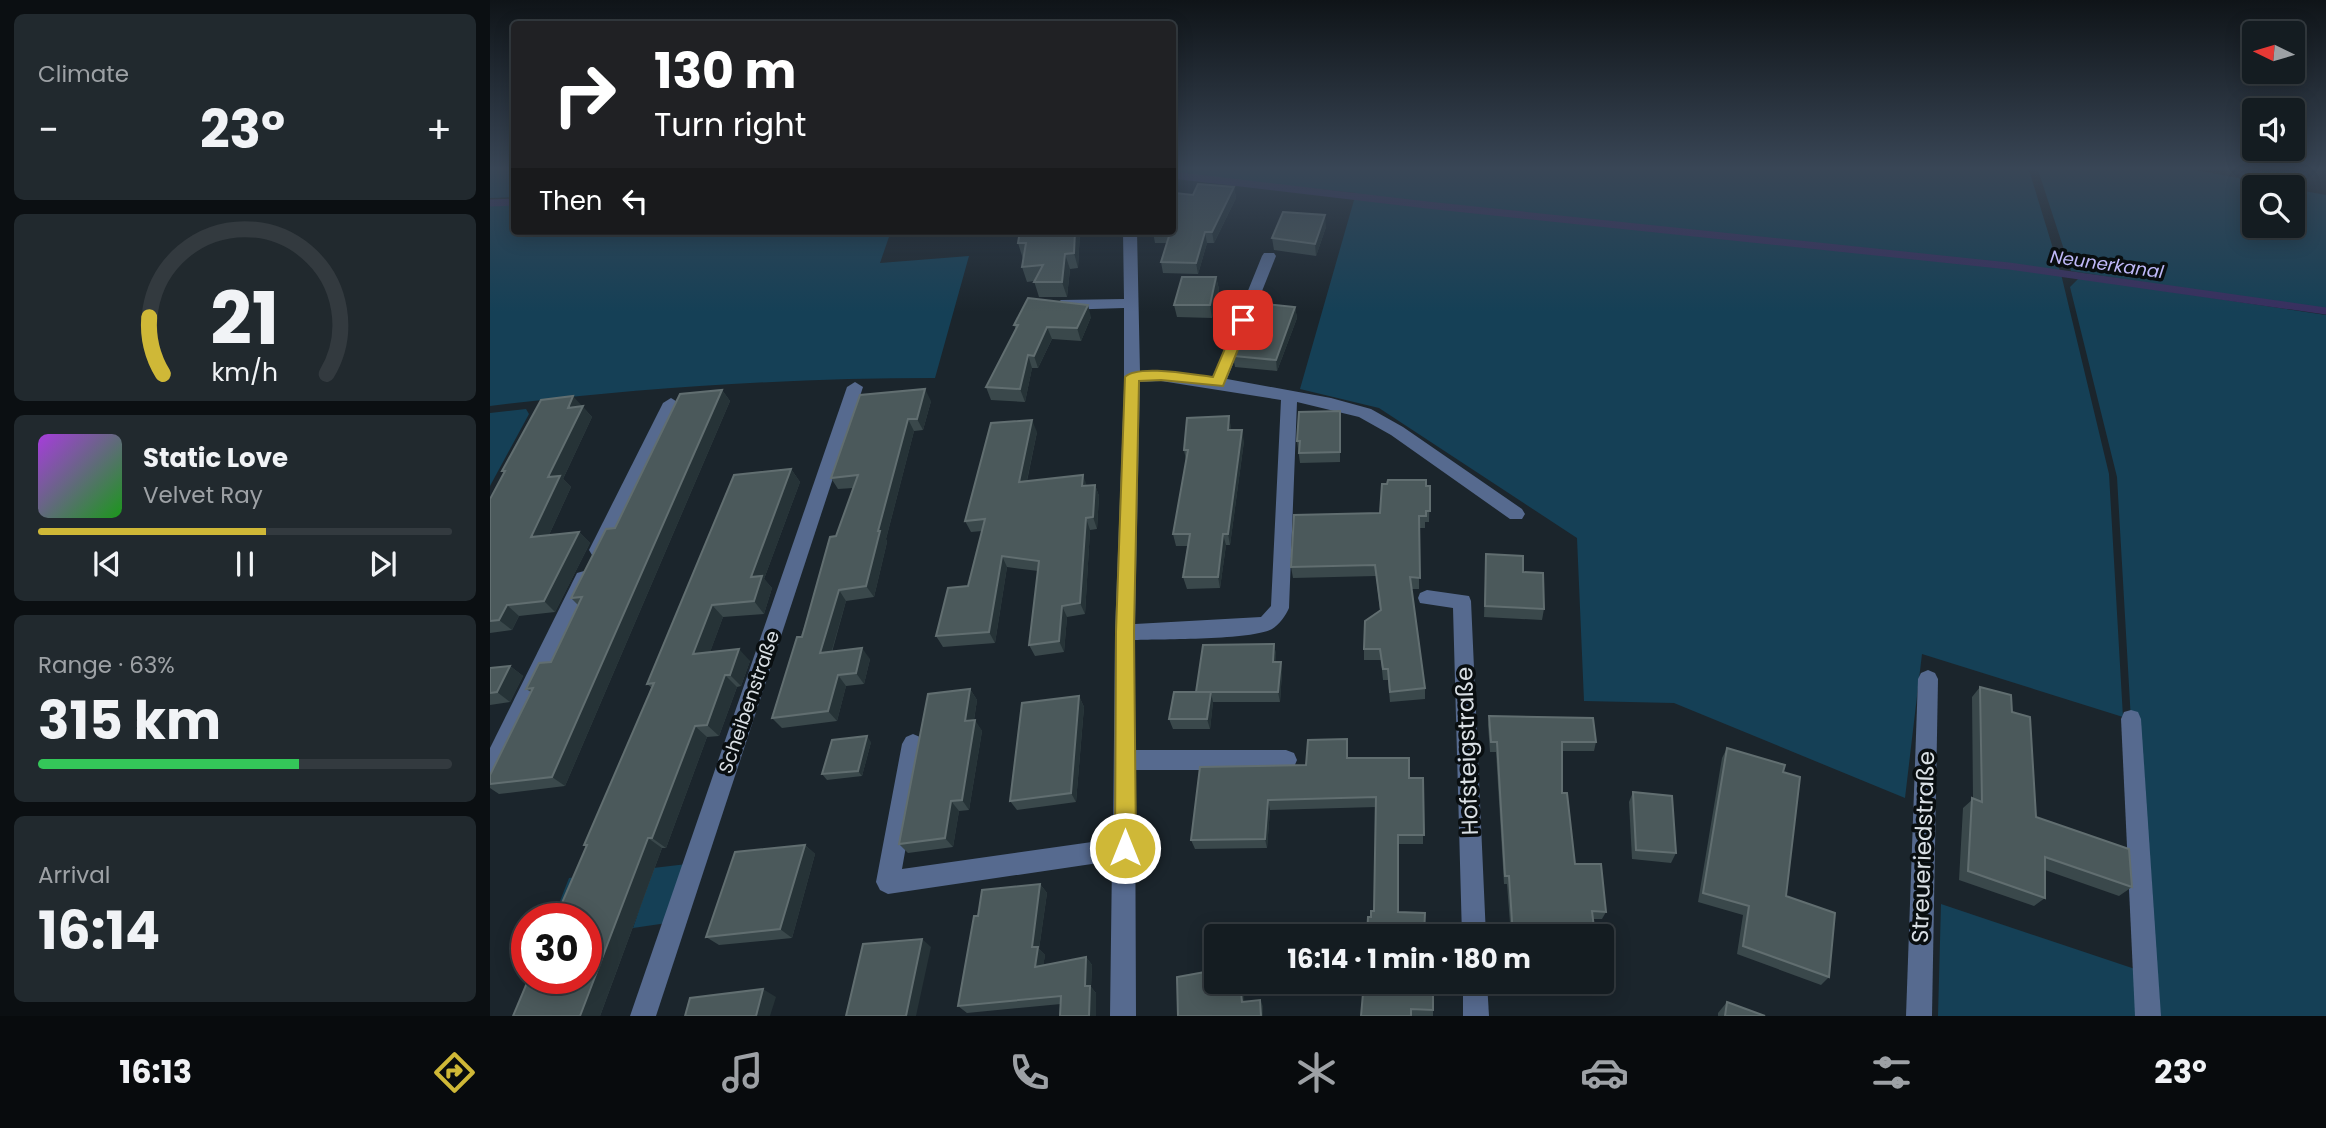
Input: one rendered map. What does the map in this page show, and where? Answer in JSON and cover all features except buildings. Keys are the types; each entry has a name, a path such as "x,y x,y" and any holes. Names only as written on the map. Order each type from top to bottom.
{"street":[{"path":"1123,1016 1125,632 1132,377 1130,235"},
{"path":"1218,383 1269,256"},
{"path":"1049,305 1131,303"},
{"path":"1132,377 1161,376 1218,383 1289,395 1365,413 1397,431 1516,514"},
{"name":"Scheibenstraße","path":"643,1016 855,387"},
{"path":"1125,632 1251,627 1267,623 1280,608 1289,395"},
{"path":"490,769 671,403"},
{"name":"Hofsteigstraße","path":"1427,598 1462,601 1474,924"},
{"name":"Streueriedstraße","path":"1919,1016 1928,678"},
{"path":"2131,719 2148,1016"},
{"path":"913,744 888,882 1125,848"},
{"path":"1125,760 1286,760"},
{"path":"1475,994 1476,1016"}],"shaded area":[{"path":"490,217 511,217 511,235 890,235 880,263 969,256 935,378 712,385 490,406"},
{"path":"1349,217 2043,217 2062,278 2109,474 2123,717 1922,654 1905,798 1674,703 1584,701 1577,538 1379,408 1300,389"},
{"path":"2053,217 2242,217 2242,238 2305,238 2305,217 2326,217 2326,310 2071,271"},
{"path":"2079,278 2326,315 2326,1016 2148,1016 2117,477 2070,287"},
{"path":"526,409 529,414 490,486 490,413"},
{"path":"687,864 667,923 633,928 648,884 602,906 602,903 559,903 569,878"},
{"path":"1941,904 2135,969 2136,1016 1938,1016"}],"waterway":[{"name":"Neunerkanal","path":"1545,217 2009,266 2326,311"}],"route":[{"path":"1125,848 1125,632 1132,377 1161,376 1218,383 1243,320"}]}
